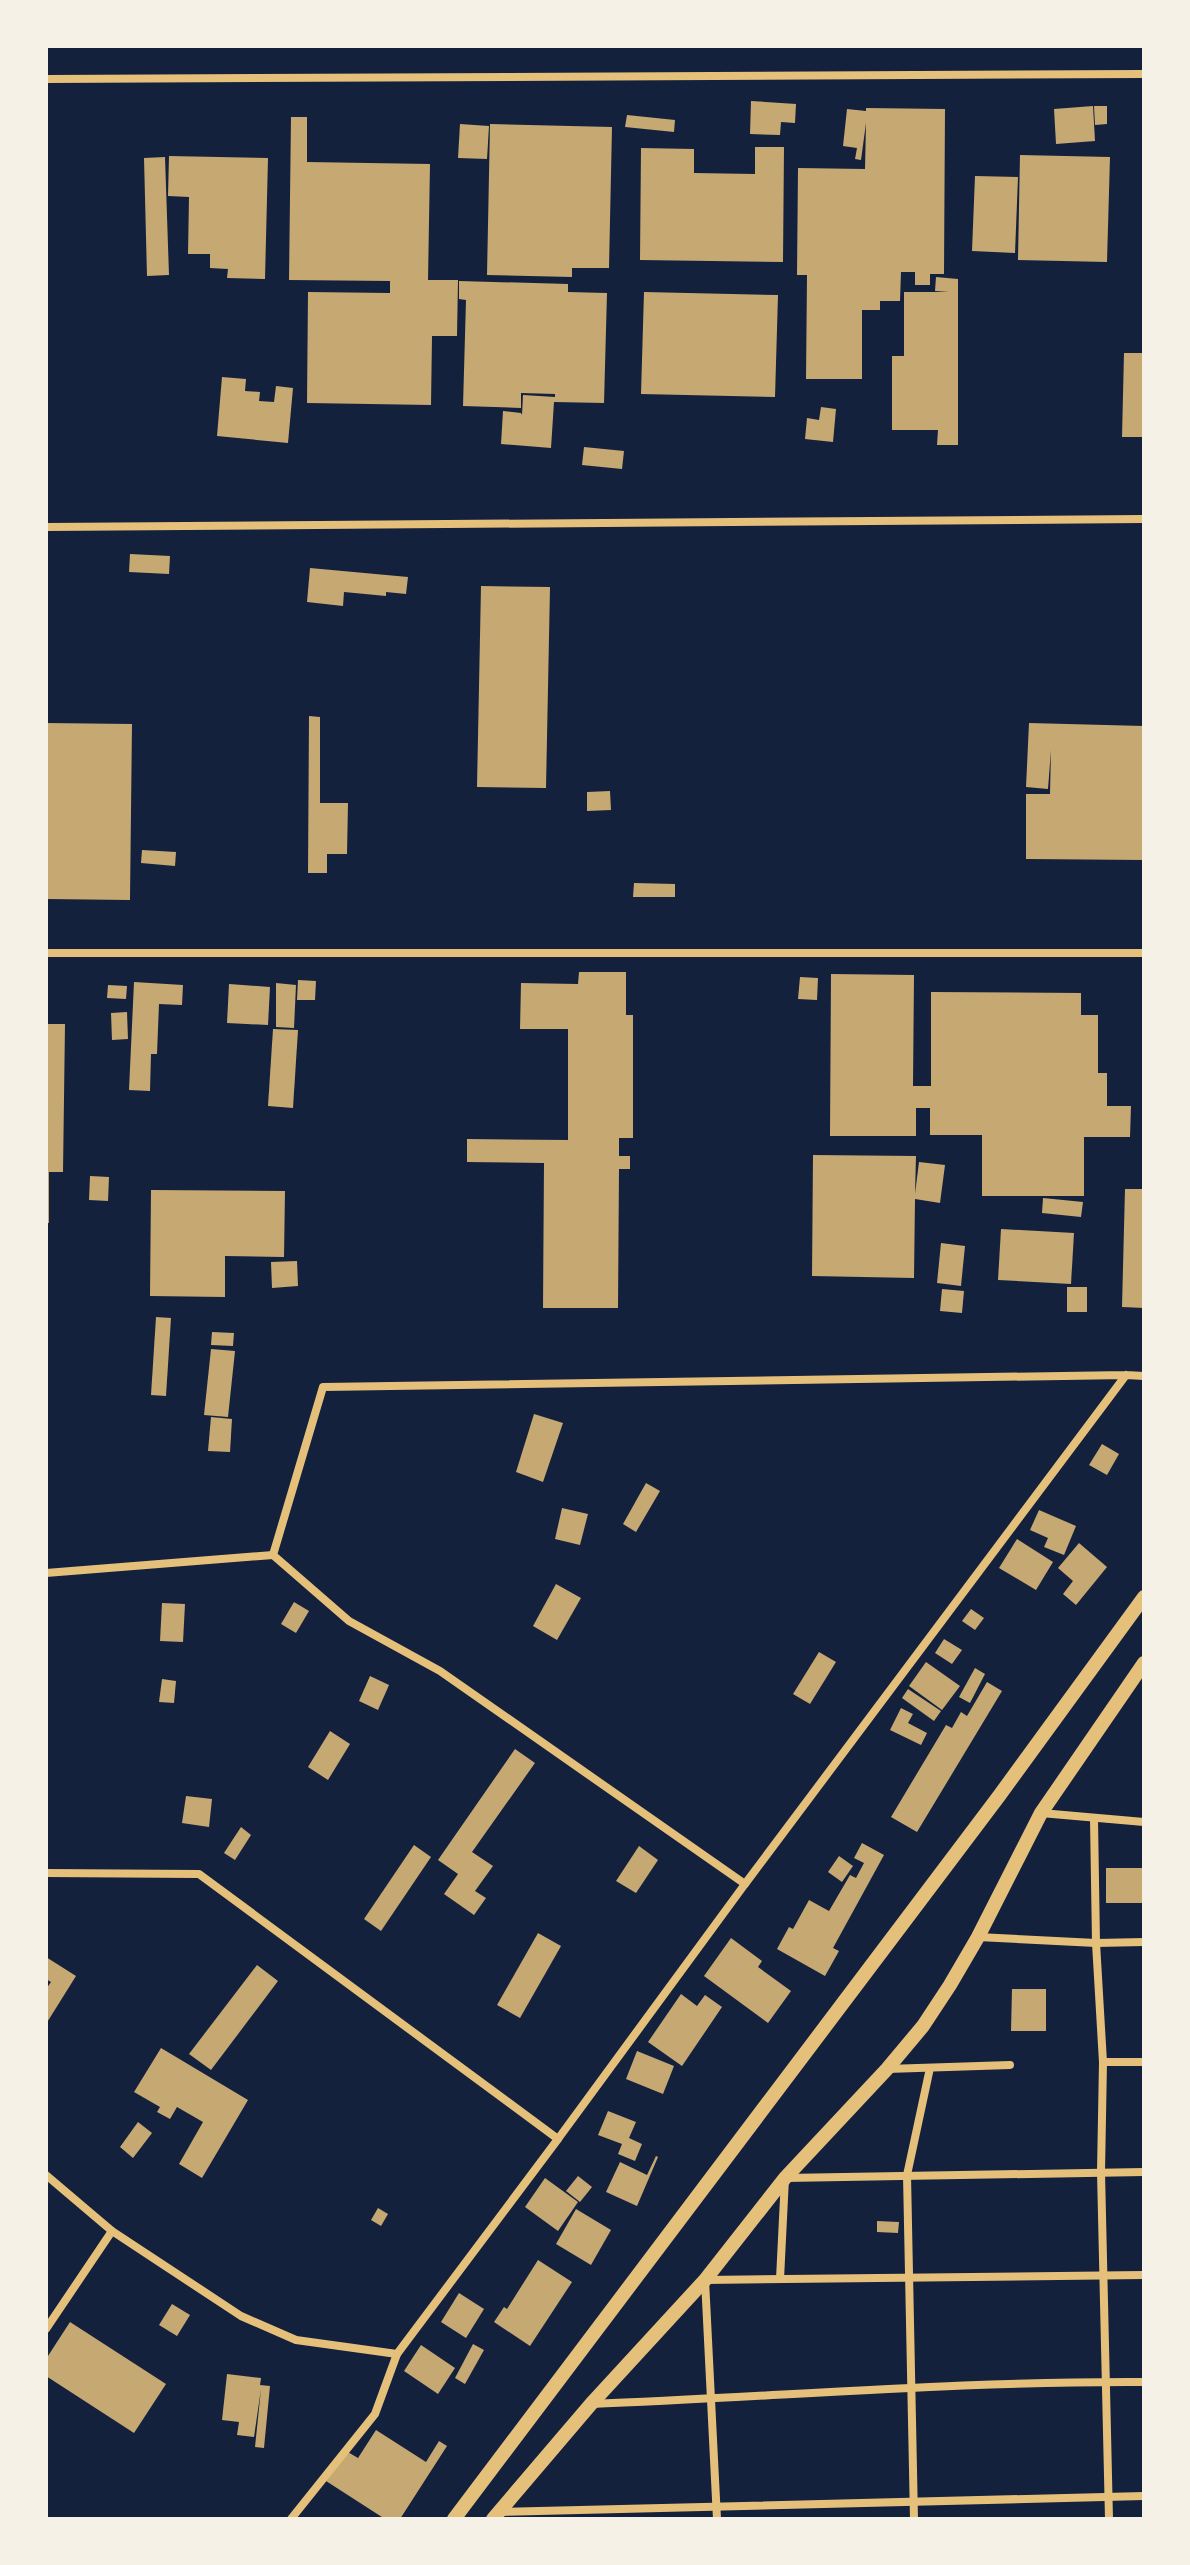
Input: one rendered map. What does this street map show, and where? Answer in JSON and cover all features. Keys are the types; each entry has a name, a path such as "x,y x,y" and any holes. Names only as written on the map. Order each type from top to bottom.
{"street":[{"path":"46,79 1144,74"},
{"path":"46,527 1144,519"},
{"path":"46,953 1144,953"},
{"path":"291,2519 375,2414 397,2354 1126,1375"},
{"path":"273,1555 323,1387 1144,1376"},
{"path":"46,1573 273,1555 349,1621 440,1671 745,1884"},
{"path":"454,2519 999,1796 1144,1597"},
{"path":"496,2516 591,2404 705,2280 785,2178 923,2026 978,1937 1041,1813 1144,1663"},
{"path":"1041,1813 1144,1822"},
{"path":"1094,1819 1096,1943 1103,2062 1101,2172 1109,2519"},
{"path":"46,1873 199,1874 558,2139"},
{"path":"978,1937 1096,1943 1144,1942"},
{"path":"1103,2062 1144,2062"},
{"path":"887,2069 1010,2065"},
{"path":"914,2519 907,2175 930,2068"},
{"path":"785,2178 1144,2172"},
{"path":"46,2175 112,2231 241,2316 296,2340 397,2354"},
{"path":"780,2279 785,2178"},
{"path":"46,2329 112,2231"},
{"path":"705,2280 1144,2275"},
{"path":"705,2280 717,2519"},
{"path":"591,2404 713,2400 911,2386 1144,2382"},
{"path":"496,2516 716,2506 1144,2496"}],"building":[{"path":"751,101 796,104 795,123 781,122 780,135 750,134"},
{"path":"1093,106 1095,141 1056,144 1054,109"},
{"path":"1094,106 1107,106 1107,124 1095,125"},
{"path":"866,108 945,109 944,274 930,274 930,285 915,285 915,272 901,272 900,301 880,301 880,310 862,310 862,379 806,379 807,275 797,275 798,168 865,169 866,123 861,160 855,159 857,148 843,146 847,109 866,111"},
{"path":"627,115 675,120 674,132 625,127"},
{"path":"291,117 307,117 307,162 430,164 428,280 458,280 457,336 432,336 431,405 307,403 308,292 390,293 390,281 289,280"},
{"path":"460,124 489,126 487,159 458,158"},
{"path":"490,124 612,127 609,268 572,268 572,277 487,275"},
{"path":"755,147 784,147 783,262 640,260 641,148 694,149 694,173 755,174"},
{"path":"1020,155 1110,157 1107,262 1018,260"},
{"path":"169,156 268,158 265,279 227,278 228,269 210,268 210,254 188,254 189,197 168,196"},
{"path":"165,157 169,275 147,276 144,158"},
{"path":"975,176 1018,177 1015,253 972,251"},
{"path":"936,277 958,279 958,445 937,445 938,430 892,430 892,356 904,356 904,292 949,292 935,291"},
{"path":"459,281 568,284 568,292 607,293 604,403 554,402 551,448 501,444 503,411 522,415 523,395 555,397 555,394 521,393 521,408 463,406 466,300 459,299"},
{"path":"644,292 778,295 775,397 641,394"},
{"path":"1124,353 1144,353 1144,437 1122,437"},
{"path":"222,377 246,379 245,391 260,392 259,401 274,402 276,386 293,388 288,443 217,436"},
{"path":"821,407 836,409 833,442 805,439 807,418 819,420"},
{"path":"584,447 624,451 622,469 582,465"},
{"path":"130,554 170,556 169,574 129,572"},
{"path":"310,568 408,577 406,594 386,592 386,596 344,592 343,606 307,602"},
{"path":"481,586 550,587 546,788 477,787"},
{"path":"309,716 320,717 320,803 348,803 347,854 327,854 327,873 308,873"},
{"path":"46,723 132,724 130,900 46,899"},
{"path":"1029,723 1144,726 1144,860 1026,859 1026,794 1050,794 1051,750 1048,789 1026,787"},
{"path":"610,791 611,810 587,811 587,792"},
{"path":"142,850 176,852 175,866 141,863"},
{"path":"634,883 675,884 675,897 633,897"},
{"path":"579,972 626,972 626,1015 633,1015 633,1138 619,1138 619,1156 630,1156 630,1169 619,1169 618,1308 543,1308 544,1163 467,1162 467,1139 568,1140 568,1029 520,1029 521,983 578,984"},
{"path":"831,974 914,975 913,1086 931,1086 931,992 1081,993 1081,1015 1098,1015 1098,1073 1107,1073 1107,1106 1131,1106 1130,1137 1084,1137 1084,1196 982,1196 982,1135 930,1135 930,1108 916,1108 916,1136 830,1136"},
{"path":"800,977 818,978 817,1000 798,999"},
{"path":"298,980 316,981 315,1000 297,1000"},
{"path":"134,982 183,985 182,1005 159,1004 157,1054 151,1054 150,1091 129,1090"},
{"path":"276,983 296,985 294,1028 276,1027"},
{"path":"229,984 270,987 268,1025 227,1023"},
{"path":"108,985 127,986 126,999 107,998"},
{"path":"127,1012 128,1039 112,1040 111,1013"},
{"path":"46,1024 65,1024 63,1172 49,1172 49,1223 46,1223"},
{"path":"273,1029 298,1030 293,1108 268,1106"},
{"path":"813,1155 916,1156 915,1194 919,1162 945,1165 940,1203 915,1199 914,1278 812,1276"},
{"path":"90,1176 109,1177 108,1201 89,1200"},
{"path":"1125,1189 1144,1189 1144,1308 1122,1307"},
{"path":"151,1190 285,1191 284,1257 225,1256 225,1297 150,1296"},
{"path":"1043,1198 1083,1202 1081,1217 1042,1213"},
{"path":"1001,1229 1074,1233 1071,1284 998,1280"},
{"path":"941,1243 965,1246 961,1286 937,1283"},
{"path":"297,1261 298,1286 272,1288 271,1262"},
{"path":"1067,1287 1087,1287 1087,1312 1067,1312"},
{"path":"942,1289 964,1291 962,1313 940,1311"},
{"path":"156,1317 171,1318 166,1396 151,1395"},
{"path":"212,1332 234,1333 233,1346 211,1345"},
{"path":"211,1349 235,1351 228,1417 204,1415"},
{"path":"534,1414 563,1423 543,1482 516,1472"},
{"path":"211,1417 232,1419 230,1452 208,1451"},
{"path":"1102,1444 1119,1454 1107,1475 1089,1465"},
{"path":"646,1483 660,1491 636,1532 623,1524"},
{"path":"562,1508 588,1514 580,1545 555,1539"},
{"path":"1039,1510 1076,1526 1064,1555 1044,1547 1048,1538 1030,1530"},
{"path":"1017,1539 1053,1562 1036,1590 999,1568"},
{"path":"1079,1543 1107,1567 1076,1605 1063,1594 1073,1581 1058,1568"},
{"path":"556,1584 581,1598 557,1640 533,1626"},
{"path":"294,1602 309,1611 296,1633 281,1624"},
{"path":"162,1603 185,1604 183,1642 160,1641"},
{"path":"971,1609 984,1618 975,1630 962,1621"},
{"path":"944,1639 962,1650 952,1664 935,1653"},
{"path":"819,1652 836,1662 810,1704 793,1694"},
{"path":"926,1662 960,1686 942,1710 909,1686"},
{"path":"975,1668 985,1674 970,1703 959,1697"},
{"path":"370,1676 389,1685 378,1710 359,1701"},
{"path":"162,1679 176,1681 174,1703 159,1702"},
{"path":"987,1682 1002,1691 917,1832 891,1817 946,1725 952,1728 961,1712 967,1716"},
{"path":"908,1689 941,1711 934,1721 902,1698"},
{"path":"901,1708 913,1714 908,1723 927,1733 921,1745 890,1730"},
{"path":"330,1731 350,1744 328,1780 308,1767"},
{"path":"515,1749 535,1763 472,1852 493,1866 475,1891 486,1898 474,1915 444,1894 458,1874 438,1860"},
{"path":"186,1796 212,1799 209,1827 182,1823"},
{"path":"241,1827 251,1835 235,1860 224,1853"},
{"path":"862,1843 884,1855 833,1948 839,1951 825,1976 777,1949 789,1927 793,1929 809,1900 829,1911 850,1875 856,1878 864,1863 854,1858"},
{"path":"414,1845 431,1857 381,1931 364,1919"},
{"path":"639,1846 658,1860 636,1893 616,1881"},
{"path":"839,1856 853,1866 842,1882 828,1872"},
{"path":"1106,1868 1144,1868 1144,1903 1106,1903"},
{"path":"538,1933 561,1946 520,2018 497,2005"},
{"path":"731,1938 762,1961 758,1967 791,1991 768,2023 704,1976"},
{"path":"46,1957 76,1976 46,2024 46,1989 51,1982 46,1979"},
{"path":"257,1965 278,1981 211,2070 189,2054"},
{"path":"1012,1989 1046,1989 1046,2031 1011,2031"},
{"path":"681,1994 697,2006 705,1995 722,2007 682,2066 648,2042"},
{"path":"161,2048 248,2100 202,2178 179,2164 203,2122 177,2107 170,2119 157,2112 160,2107 134,2092"},
{"path":"637,2051 674,2066 663,2094 626,2079"},
{"path":"608,2111 636,2122 629,2138 642,2144 635,2161 618,2154 622,2144 598,2135"},
{"path":"138,2122 152,2133 133,2158 120,2147"},
{"path":"656,2156 637,2206 606,2192 620,2162 647,2175"},
{"path":"578,2176 592,2187 580,2202 566,2191"},
{"path":"545,2178 578,2202 558,2231 525,2207"},
{"path":"378,2208 388,2214 381,2226 371,2220"},
{"path":"576,2209 611,2230 591,2265 556,2244"},
{"path":"877,2221 899,2222 898,2233 877,2232"},
{"path":"538,2260 572,2282 530,2346 494,2322 504,2307 507,2309"},
{"path":"459,2293 484,2309 466,2338 441,2322"},
{"path":"172,2304 190,2315 177,2336 159,2325"},
{"path":"70,2322 166,2384 134,2433 46,2376 46,2359"},
{"path":"473,2344 484,2350 465,2384 455,2378"},
{"path":"421,2345 455,2368 438,2394 404,2371"},
{"path":"227,2374 261,2378 260,2385 270,2386 264,2448 255,2447 261,2389 254,2437 237,2435 239,2422 222,2420"},
{"path":"376,2430 426,2462 439,2441 447,2446 400,2519 385,2519 326,2481 346,2451 358,2458"}]}
